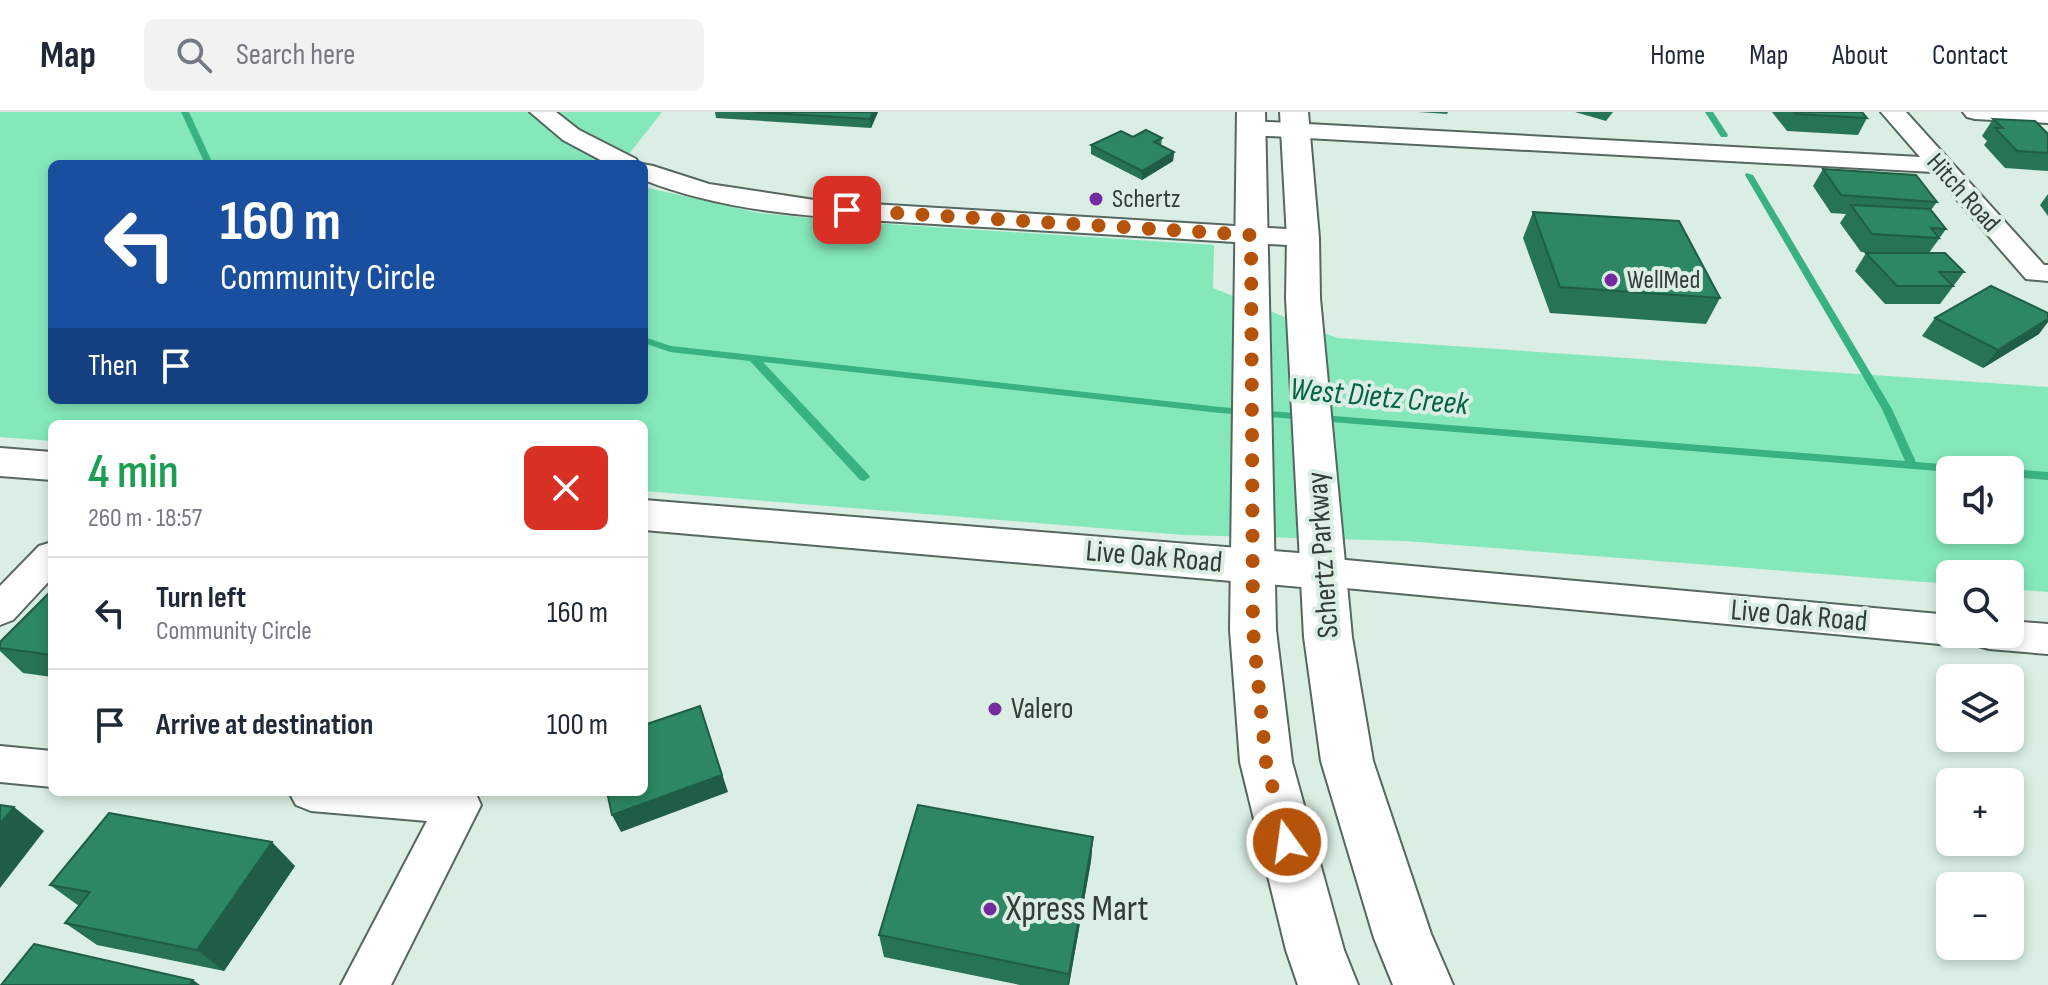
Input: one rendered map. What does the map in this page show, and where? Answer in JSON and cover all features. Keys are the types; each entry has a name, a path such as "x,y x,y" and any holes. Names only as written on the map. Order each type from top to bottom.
{"main road":[{"path":"1251,120 1253,630 1266,762 1315,950 1328,985"},
{"name":"Schertz Parkway","path":"1295,121 1303,238 1303,298 1328,637 1347,761 1403,938 1423,985"},
{"path":"0,462 48,466"},
{"name":"Live Oak Road","path":"648,515 1324,572"}],"street":[{"path":"542,112 571,135 619,160"},
{"name":"Hitch Road","path":"1893,112 1937,165 2042,273"},
{"path":"1975,112 2048,116"},
{"path":"1251,120 1937,165"},
{"path":"648,173 669,182 748,199 821,209 1303,238"},
{"path":"0,610 48,559"},
{"name":"Live Oak Road","path":"1324,572 1936,629"},
{"path":"2024,637 2048,639"},
{"path":"0,764 48,769"},
{"path":"357,796 459,805 365,985"}],"green space":[{"path":"0,112 662,112 624,160 48,160 48,404 648,404 648,188 759,213 1214,245 1213,288 1337,338 2048,387 2048,592 2024,590 2024,560 1936,560 1936,583 1405,541 1183,535 648,491 648,420 48,420 48,441 0,437"}],"building":[{"path":"753,112 873,112 870,119"},
{"path":"1794,112 1862,112 1867,118 1796,114"},
{"path":"1993,119 2035,121 2048,134 2048,153 2017,151 1995,128 2003,128"},
{"path":"1146,130 1162,138 1154,142 1174,152 1142,171 1091,145 1121,131 1133,137"},
{"path":"1823,169 1916,175 1937,202 1841,195"},
{"path":"1851,205 1930,209 1946,229 1931,228 1939,238 1872,234"},
{"path":"1533,212 1679,221 1720,298 1560,287"},
{"path":"1866,253 1945,253 1964,272 1939,272 1953,286 1897,286"},
{"path":"1991,286 2048,313 2048,319 1998,350 1935,318"},
{"path":"48,594 48,654 0,648 0,642"},
{"path":"700,706 722,775 612,815 608,796 648,796 648,724"},
{"path":"0,805 14,807 0,824"},
{"name":"Xpress Mart","path":"918,805 1093,837 1069,974 879,935"},
{"path":"109,813 272,842 197,950 65,923 90,892 50,885"},
{"path":"34,944 193,980 189,985 1,985"}],"waterway":[{"name":"West Dietz Creek","path":"185,112 207,160"},
{"path":"1709,112 1724,135"},
{"path":"1749,175 1887,409 1912,465"},
{"name":"West Dietz Creek","path":"648,341 670,349 753,358"},
{"name":"West Dietz Creek","path":"753,358 1220,410 1936,467"},
{"path":"753,358 864,477"},
{"name":"West Dietz Creek","path":"2024,474 2048,476"}],"place":[{"name":"Schertz","path":"1096,199"},
{"name":"WellMed","path":"1611,280"},
{"name":"Valero","path":"995,709"},
{"name":"Xpress Mart","path":"990,909"}],"route":[{"path":"847,210 1251,235 1253,630 1266,762 1287,842"}]}
